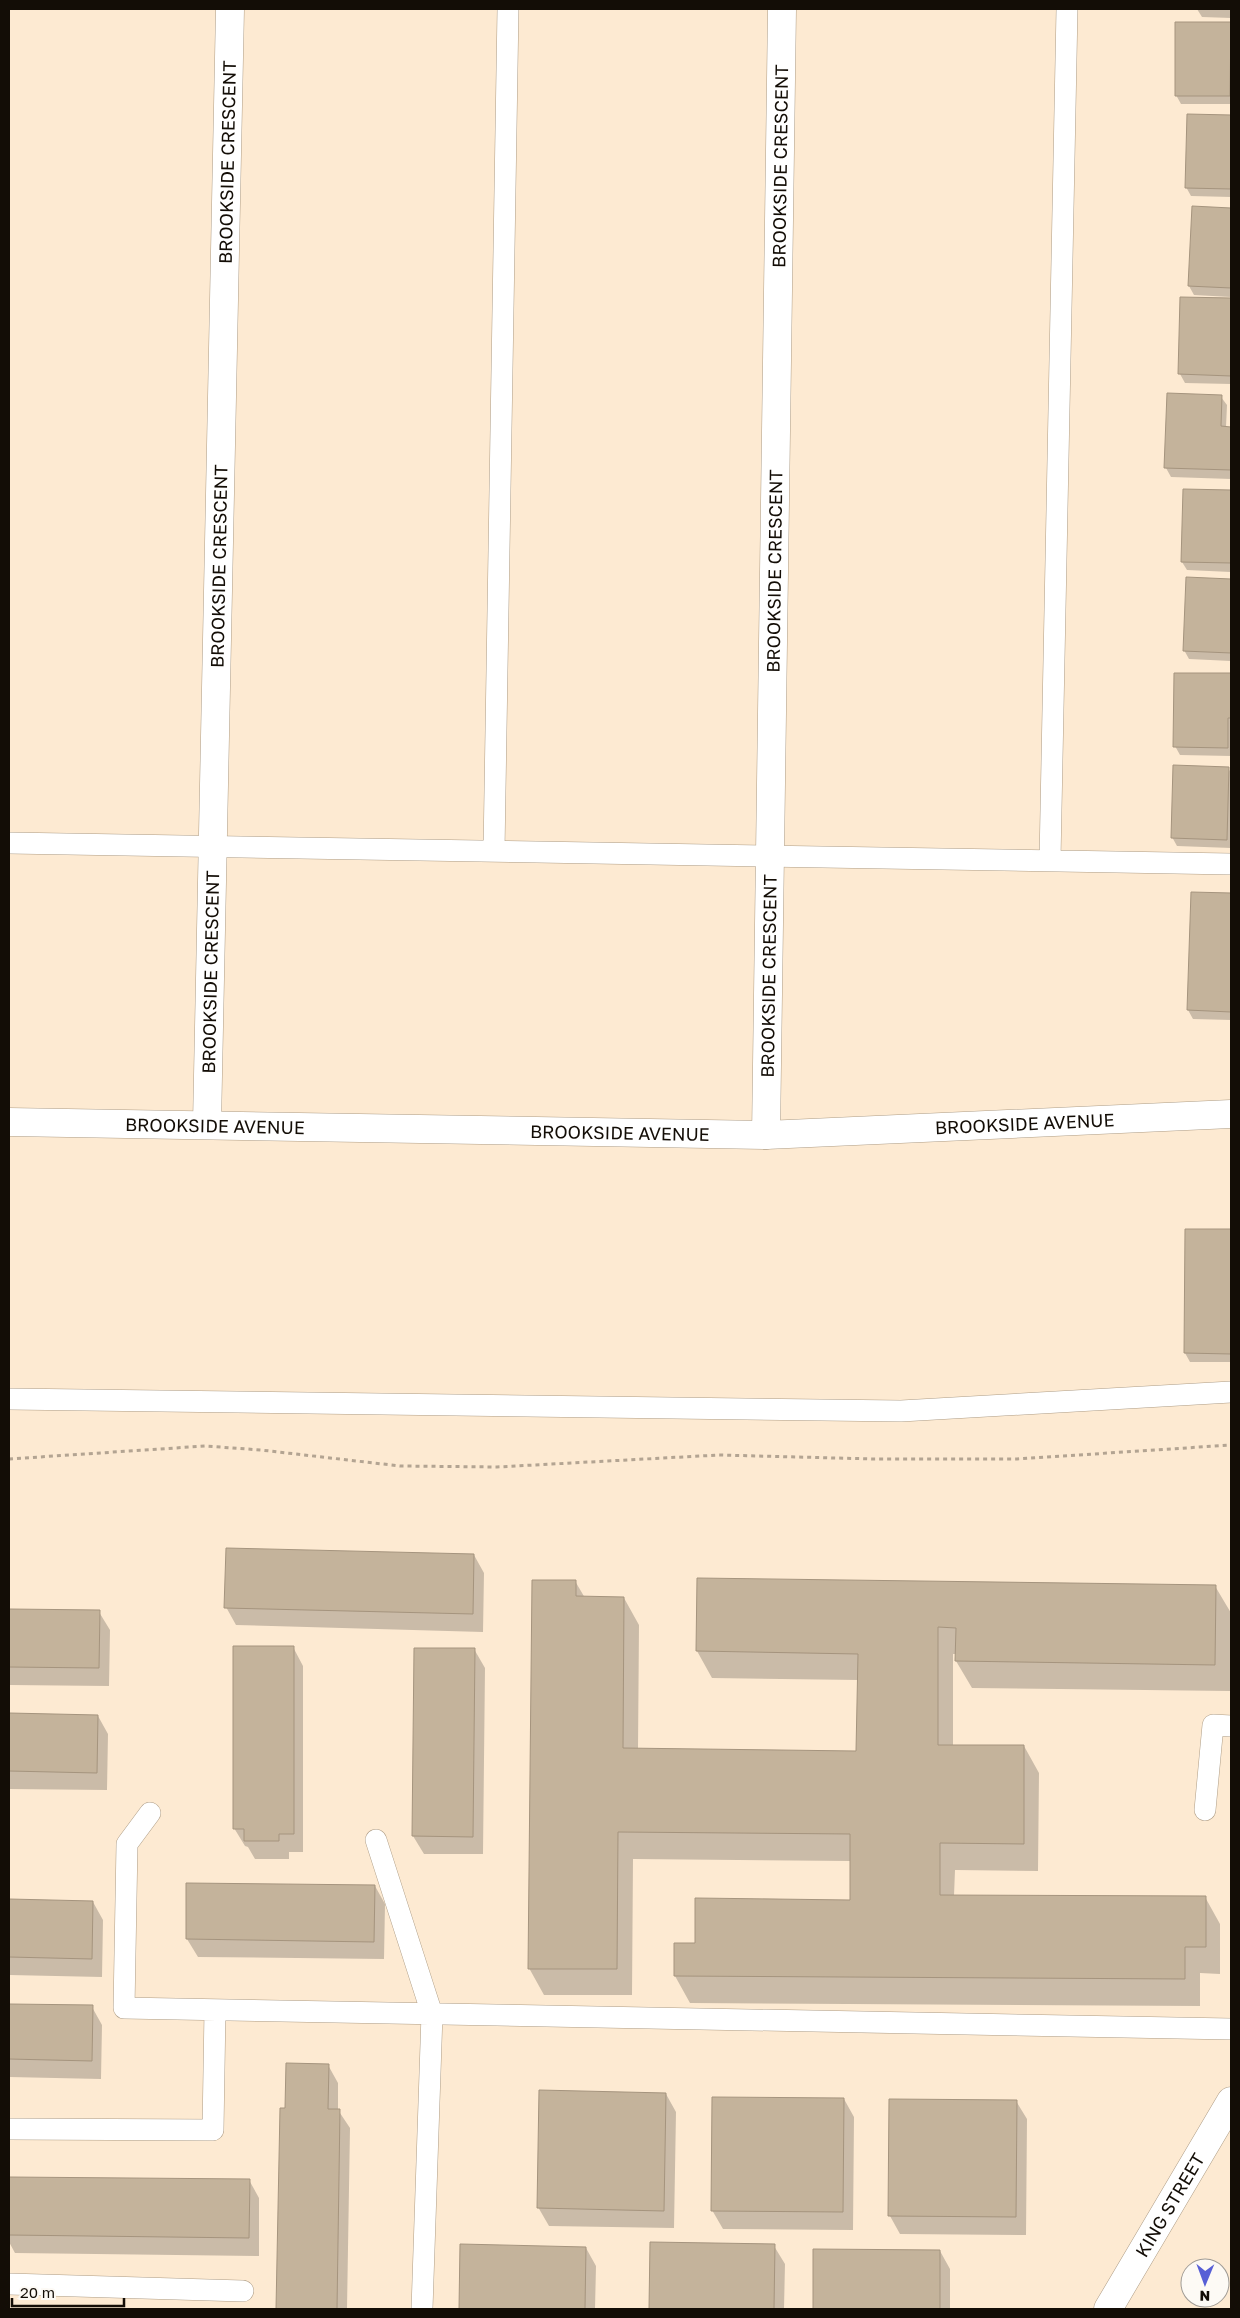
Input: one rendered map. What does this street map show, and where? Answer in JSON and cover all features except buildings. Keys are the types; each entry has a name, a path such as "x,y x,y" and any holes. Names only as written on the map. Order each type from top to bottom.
{"street":[{"name":"BROOKSIDE CRESCENT","path":"207,1124 230,9"},
{"name":"BROOKSIDE CRESCENT","path":"766,1134 782,9"},
{"name":"BROOKSIDE AVENUE","path":"9,1122 766,1134 1231,1114"},
{"name":"KING STREET","path":"1108,2309 1231,2101"}],"lane":[{"path":"494,851 508,9"},
{"path":"1050,860 1067,9"},
{"path":"9,843 1231,864"},
{"path":"9,1399 901,1411 1231,1392"},
{"path":"1205,1810 1213,1725 1231,1726"},
{"path":"150,1813 127,1844 124,2008 1231,2029"},
{"path":"376,1840 432,2014 422,2309"},
{"path":"9,2129 213,2130 215,2010"},
{"path":"9,2284 243,2291"}],"path":[{"path":"9,1459 205,1446 261,1450 400,1466 497,1468 720,1454 875,1459 1017,1459 1231,1445"}]}
